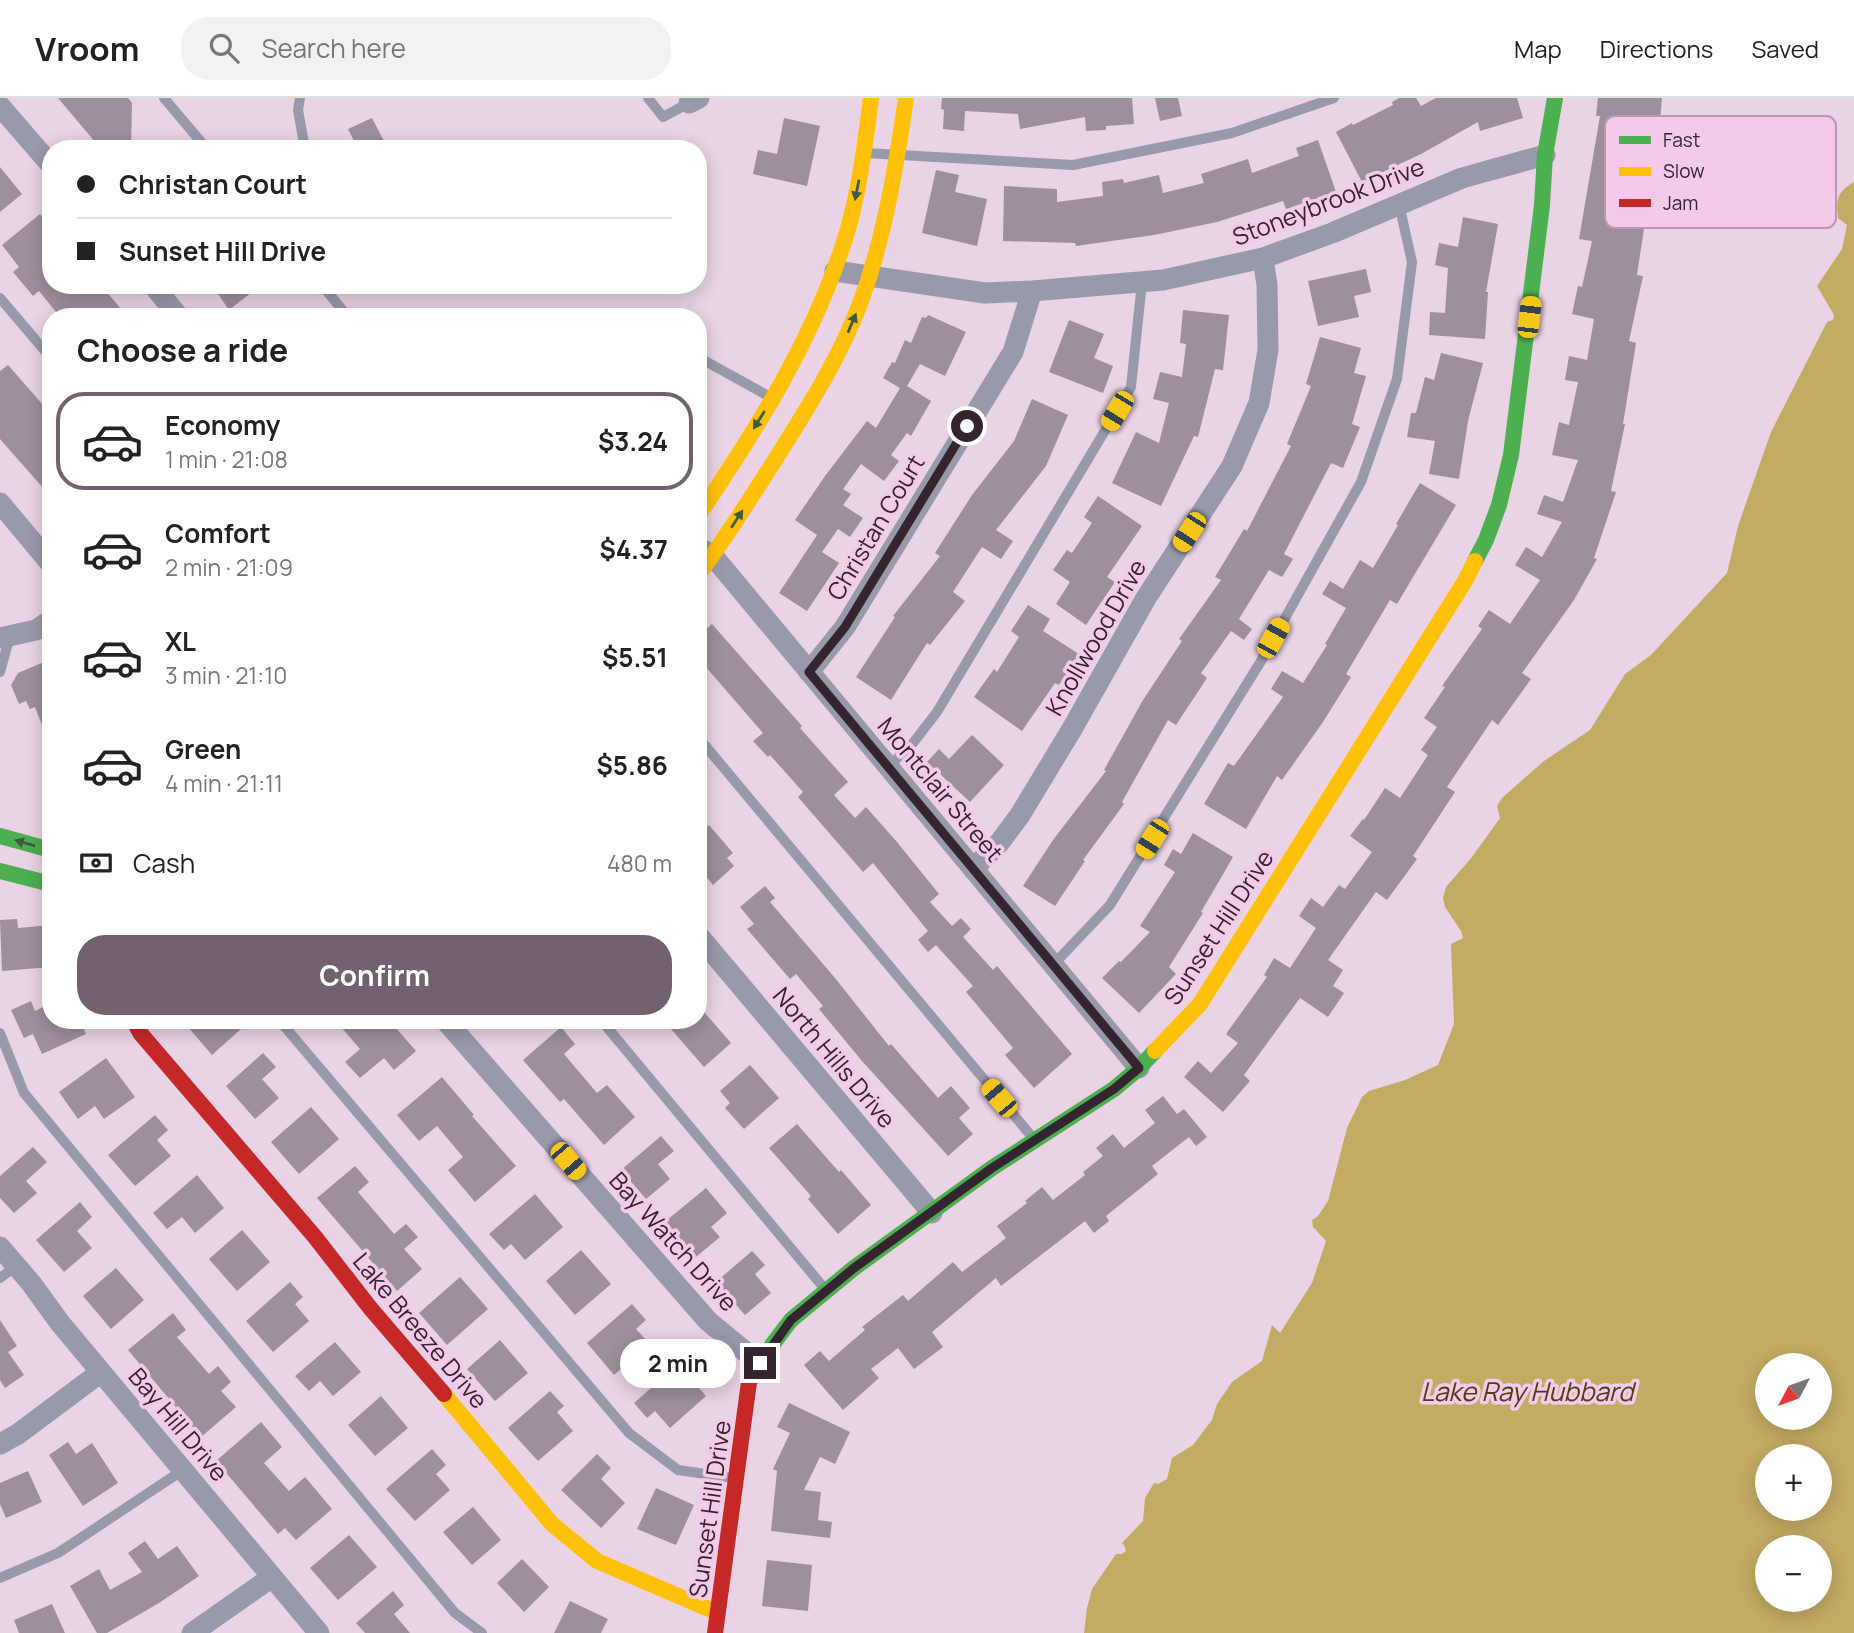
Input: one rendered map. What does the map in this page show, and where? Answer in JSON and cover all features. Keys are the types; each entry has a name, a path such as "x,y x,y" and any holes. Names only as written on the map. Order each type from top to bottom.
{"street":[{"path":"707,550 787,407 804,342 835,271 857,196 871,98"},
{"path":"707,505 787,407 826,374 848,332 870,276 886,218 906,98"},
{"name":"Sunset Hill Drive","path":"715,1633 749,1382 760,1363 791,1320 826,1290 992,1168 1114,1089 1139,1068 1200,1004 1465,581 1486,540 1499,505 1511,455 1542,205 1545,155 1555,98"},
{"path":"0,106 42,155"},
{"name":"Stoneybrook Drive","path":"835,271 985,293 1163,280 1263,258 1332,233 1462,178 1545,155"},
{"name":"Knollwood Drive","path":"973,869 1000,842 1020,815 1146,598 1232,466 1259,403 1268,349 1267,285 1263,258"},
{"name":"Christan Court","path":"809,672 845,627 1013,352 1032,291"},
{"path":"160,294 172,308"},
{"path":"0,503 42,553"},
{"name":"Montclair Street","path":"707,553 1139,1068"},
{"path":"5,637 36,630 42,626"},
{"path":"0,836 42,848"},
{"path":"0,871 42,882"},
{"name":"North Hills Drive","path":"707,945 932,1213"},
{"name":"Lake Breeze Drive","path":"138,1029 315,1237 371,1309 459,1410 552,1524 597,1561 718,1613"},
{"name":"Bay Watch Drive","path":"453,1029 708,1321 760,1363"},
{"name":"Bay Hill Drive","path":"0,1247 8,1272 31,1283 60,1323 319,1633"},
{"path":"0,1444 18,1434 102,1372"},
{"path":"192,1633 272,1577"}],"lane":[{"path":"164,98 199,140"},
{"path":"300,98 298,110 303,140"},
{"path":"648,98 663,117 694,100"},
{"path":"864,153 1073,165 1232,133 1334,98"},
{"path":"1053,965 1110,905 1261,661 1361,482 1397,379 1412,262 1399,204"},
{"path":"888,767 913,743 937,712 1131,387 1142,282"},
{"path":"329,294 341,308"},
{"path":"0,298 42,348"},
{"path":"707,361 787,407"},
{"path":"0,671 5,637"},
{"path":"707,748 1035,1140"},
{"path":"287,1029 629,1433 678,1470 736,1479"},
{"path":"608,1029 826,1290"},
{"path":"0,1032 24,1093 455,1613 482,1633"},
{"path":"0,1578 58,1553 183,1471"}],"water":[{"name":"Lake Ray Hubbard","path":"1854,182 1854,1633 1084,1633 1092,1589 1116,1554 1126,1551 1122,1543 1143,1521 1145,1498 1154,1483 1158,1484 1167,1479 1172,1458 1193,1445 1212,1420 1217,1404 1232,1382 1262,1361 1272,1325 1280,1333 1312,1283 1326,1241 1313,1227 1312,1220 1328,1201 1347,1128 1362,1097 1369,1091 1405,1080 1438,1065 1454,1024 1451,944 1463,938 1445,907 1443,898 1446,887 1500,818 1497,806 1502,798 1544,761 1590,730 1625,674 1651,655 1727,573 1738,526 1771,432 1827,322 1833,320 1834,315 1817,286 1842,249 1847,225 1838,218 1838,200 1841,193"}],"building":[{"path":"58,98 128,98 132,103 131,140 93,140"},
{"path":"942,98 1132,98 1134,124 1086,131 1085,117 1020,129 1018,114 965,111 964,131 943,129"},
{"path":"1155,98 1178,98 1182,116 1160,121"},
{"path":"1399,98 1416,98 1421,106 1436,98 1517,98 1523,118 1480,131 1478,122 1421,154 1362,182 1336,132 1393,105 1392,102"},
{"path":"1598,98 1662,98 1660,116 1605,116 1605,228 1644,228 1637,275 1643,276 1629,341 1636,343 1625,424 1611,491 1616,492 1594,558 1597,559 1574,600 1522,673 1531,679 1498,725 1492,720 1447,787 1455,792 1413,856 1417,859 1387,900 1376,892 1328,960 1343,970 1333,986 1344,993 1328,1017 1300,998 1244,1075 1250,1081 1223,1112 1184,1077 1198,1061 1211,1073 1238,1043 1226,1034 1267,977 1264,975 1274,958 1290,968 1316,928 1299,916 1311,898 1323,907 1339,885 1345,889 1372,852 1350,836 1385,788 1400,798 1428,755 1421,750 1437,727 1424,718 1445,687 1442,686 1482,629 1478,626 1489,610 1510,624 1540,580 1515,565 1526,547 1542,557 1562,522 1537,514 1544,495 1563,502 1578,460 1552,455 1559,422 1569,425 1578,382 1565,380 1569,356 1587,360 1594,319 1572,314 1578,286 1582,287 1592,241 1579,239 1600,116 1596,116"},
{"path":"372,118 383,140 354,140 348,129"},
{"path":"784,118 820,126 807,186 753,174 758,150 777,154"},
{"path":"1318,140 1336,192 1286,209 1283,201 1217,222 1154,235 1076,246 1075,243 1003,241 1004,186 1057,189 1057,202 1103,196 1102,182 1123,179 1124,183 1159,175 1163,193 1204,183 1201,174 1248,159 1252,173 1299,156 1296,148"},
{"path":"0,167 22,194 0,212"},
{"path":"936,170 959,175 955,192 987,199 977,246 922,233"},
{"path":"40,214 42,294 108,294 120,308 53,308 39,291 33,296 13,272 19,267 2,245"},
{"path":"1463,217 1498,224 1486,292 1485,339 1429,335 1430,312 1445,313 1448,268 1435,265 1439,243 1458,247"},
{"path":"1366,269 1371,292 1354,296 1359,317 1318,326 1308,281"},
{"path":"218,294 249,294 232,308 228,308"},
{"path":"1183,310 1229,315 1223,370 1215,369 1198,437 1194,436 1161,506 1112,483 1136,432 1159,443 1169,403 1153,399 1160,372 1182,377 1186,344 1180,343"},
{"path":"928,315 966,332 945,376 920,364 907,386 931,401 911,436 907,433 891,455 899,461 884,481 861,464 843,489 851,494 843,505 863,518 850,537 838,529 822,552 839,563 807,611 779,593 817,535 795,520 867,421 876,428 900,388 883,378 892,362 895,363 905,340 911,343 922,317 926,318"},
{"path":"1069,320 1104,334 1094,358 1113,366 1103,393 1049,372"},
{"path":"1320,337 1361,348 1354,373 1366,376 1352,424 1360,427 1343,468 1331,463 1284,554 1293,559 1282,577 1269,570 1239,619 1252,629 1244,640 1231,631 1201,673 1207,678 1176,725 1168,720 1122,802 1124,804 1083,860 1085,861 1055,906 1023,886 1053,840 1106,771 1104,770 1143,700 1182,641 1179,639 1221,580 1215,577 1244,529 1247,531 1291,446 1287,444 1311,386 1306,384"},
{"path":"1441,353 1483,363 1468,421 1459,479 1429,474 1435,441 1407,437 1411,413 1416,413 1425,377 1434,380"},
{"path":"8,365 42,404 42,487 0,439 0,371"},
{"path":"1032,399 1068,415 1046,466 996,530 1013,541 1001,559 982,547 953,592 965,601 930,645 927,643 891,700 856,677 895,617 893,616 940,556 935,553 972,495 1014,441"},
{"path":"1420,483 1456,505 1397,604 1390,600 1346,674 1351,677 1323,722 1282,780 1277,776 1246,829 1204,804 1228,763 1234,766 1283,697 1271,689 1282,671 1303,683 1327,645 1325,644 1346,608 1322,594 1330,581 1343,589 1360,560 1373,568"},
{"path":"1098,496 1142,526 1107,577 1115,582 1086,625 1056,604 1070,582 1053,570 1067,550 1072,553 1092,523 1084,517"},
{"path":"1028,605 1050,619 1043,631 1079,654 1059,685 1055,683 1022,731 974,697 994,669 997,672 1019,637 1011,631"},
{"path":"712,624 848,782 834,795 855,818 866,807 939,894 930,902 952,926 961,918 971,929 963,937 993,970 997,966 1072,1054 1034,1088 1005,1055 1013,1048 966,992 973,986 936,945 928,952 918,940 928,931 873,863 863,872 798,797 803,792 770,755 768,757 753,741 763,733 707,668 707,628"},
{"path":"42,663 42,725 35,707 30,709 26,701 19,704 11,685 18,673"},
{"path":"972,735 1004,765 970,802 927,762 939,749 949,759"},
{"path":"709,825 733,853 727,858 734,866 713,885 707,878"},
{"path":"1193,833 1233,857 1201,912 1203,913 1169,967 1176,974 1139,1013 1102,978 1150,932 1140,926 1175,872 1164,865 1173,849 1181,854"},
{"path":"765,886 775,898 770,902 889,1046 891,1044 938,1098 951,1086 970,1108 959,1118 973,1134 948,1156 862,1061 819,1009 823,1006 796,974 790,979 747,929 754,924 740,907"},
{"path":"17,919 18,928 42,926 42,968 2,971 0,920"},
{"path":"31,1001 35,1011 42,1008 42,1029 84,1029 86,1034 42,1054 33,1034 24,1038 11,1010"},
{"path":"707,1015 731,1043 704,1067 671,1029 707,1029"},
{"path":"190,1029 241,1029 212,1055"},
{"path":"343,1029 397,1029 416,1051 394,1070 384,1058 360,1078 345,1062 360,1049"},
{"path":"559,1029 563,1029 575,1044 564,1054 597,1093 607,1085 635,1117 604,1145 564,1099 560,1102 523,1060"},
{"path":"263,1053 276,1067 262,1079 279,1098 255,1119 226,1086"},
{"path":"106,1058 135,1097 104,1119 95,1106 78,1119 59,1092"},
{"path":"750,1065 779,1098 744,1129 725,1108 730,1103 720,1091"},
{"path":"442,1077 516,1166 475,1202 448,1170 463,1157 437,1126 419,1141 397,1115"},
{"path":"1163,1096 1177,1114 1184,1109 1207,1137 1196,1146 1189,1137 1152,1166 1158,1174 1106,1216 1109,1221 1094,1233 1085,1221 1001,1286 996,1278 932,1332 943,1347 914,1369 898,1348 871,1369 879,1378 843,1410 804,1365 820,1351 829,1361 865,1330 862,1327 903,1295 908,1301 953,1262 962,1272 1006,1238 997,1226 1027,1203 1025,1201 1042,1187 1053,1200 1085,1175 1083,1172 1103,1156 1096,1148 1113,1134 1124,1148 1155,1123 1145,1110"},
{"path":"311,1107 339,1139 299,1174 271,1142"},
{"path":"155,1115 168,1130 157,1140 171,1156 135,1186 108,1155"},
{"path":"797,1124 871,1205 838,1234 808,1199 811,1196 769,1148"},
{"path":"661,1136 674,1151 658,1164 670,1179 646,1199 621,1170"},
{"path":"33,1147 47,1162 26,1181 37,1193 14,1213 0,1198 0,1176"},
{"path":"355,1166 369,1182 358,1192 394,1234 406,1224 418,1237 404,1249 422,1269 397,1291 317,1198"},
{"path":"197,1175 224,1208 195,1233 182,1217 167,1229 153,1213"},
{"path":"706,1188 727,1213 711,1227 720,1237 691,1261 661,1225"},
{"path":"535,1194 563,1227 525,1260 511,1244 504,1250 489,1234"},
{"path":"80,1202 92,1217 77,1231 92,1248 64,1272 36,1240"},
{"path":"242,1230 270,1262 237,1291 209,1259"},
{"path":"581,1250 611,1284 575,1315 546,1281"},
{"path":"752,1251 765,1265 755,1274 771,1293 745,1315 716,1282"},
{"path":"116,1268 144,1300 111,1329 83,1296"},
{"path":"460,1277 488,1309 447,1345 419,1313"},
{"path":"290,1282 303,1297 295,1304 309,1321 273,1352 246,1321"},
{"path":"632,1304 646,1320 636,1329 650,1344 614,1375 587,1343"},
{"path":"173,1313 186,1330 177,1337 209,1374 218,1366 231,1382 221,1391 236,1407 201,1437 128,1350"},
{"path":"0,1320 17,1346 8,1352 24,1375 5,1388 0,1380"},
{"path":"500,1340 528,1373 495,1401 467,1369"},
{"path":"335,1342 361,1372 333,1396 320,1381 309,1391 295,1376"},
{"path":"678,1364 706,1396 670,1428 655,1411 647,1418 634,1403"},
{"path":"550,1391 564,1406 557,1412 573,1431 538,1461 508,1428"},
{"path":"381,1396 408,1428 375,1456 348,1425"},
{"path":"789,1403 850,1432 835,1464 820,1457 804,1490 821,1492 818,1520 832,1522 830,1538 771,1531 777,1471 773,1469 790,1433 777,1427"},
{"path":"261,1422 282,1447 264,1463 289,1491 305,1477 332,1509 296,1540 285,1528 278,1534 216,1461"},
{"path":"68,1442 76,1454 92,1443 118,1483 83,1506 49,1455"},
{"path":"432,1449 446,1465 436,1474 450,1490 415,1521 386,1489"},
{"path":"597,1454 611,1468 601,1479 625,1503 601,1528 561,1490"},
{"path":"28,1471 42,1502 6,1518 0,1504 0,1483"},
{"path":"656,1488 694,1505 676,1545 637,1529"},
{"path":"473,1507 501,1540 472,1565 443,1532"},
{"path":"349,1535 377,1567 338,1600 310,1568"},
{"path":"145,1541 158,1559 177,1546 199,1576 107,1633 97,1633 70,1586 99,1569 110,1590 142,1572 128,1553"},
{"path":"522,1559 549,1587 524,1612 497,1583"},
{"path":"767,1560 812,1565 808,1611 762,1606"},
{"path":"393,1591 404,1605 394,1614 410,1633 365,1633 356,1623"},
{"path":"570,1601 608,1619 601,1633 554,1633"},
{"path":"52,1604 65,1633 19,1633 14,1620"}],"traffic: fast":[{"path":"1475,561 1499,505 1511,455 1542,205 1545,155 1555,98"},
{"path":"0,836 42,848"},
{"path":"0,871 42,882"},
{"path":"766,1353 791,1320 854,1268 992,1168 1114,1089 1155,1051"}],"traffic: slow":[{"path":"707,502 782,383 817,313 845,239 854,205 871,98"},
{"path":"707,562 799,422 853,322 883,226 906,98"},
{"path":"1155,1051 1200,1004 1475,561"},
{"path":"444,1394 552,1524 597,1561 718,1613"}],"traffic: jam":[{"path":"138,1029 444,1394"},
{"path":"715,1633 749,1382 766,1353"}],"route":[{"path":"760,1363 791,1320 854,1268 992,1168 1114,1089 1139,1068 809,672 845,627 967,426"}]}
